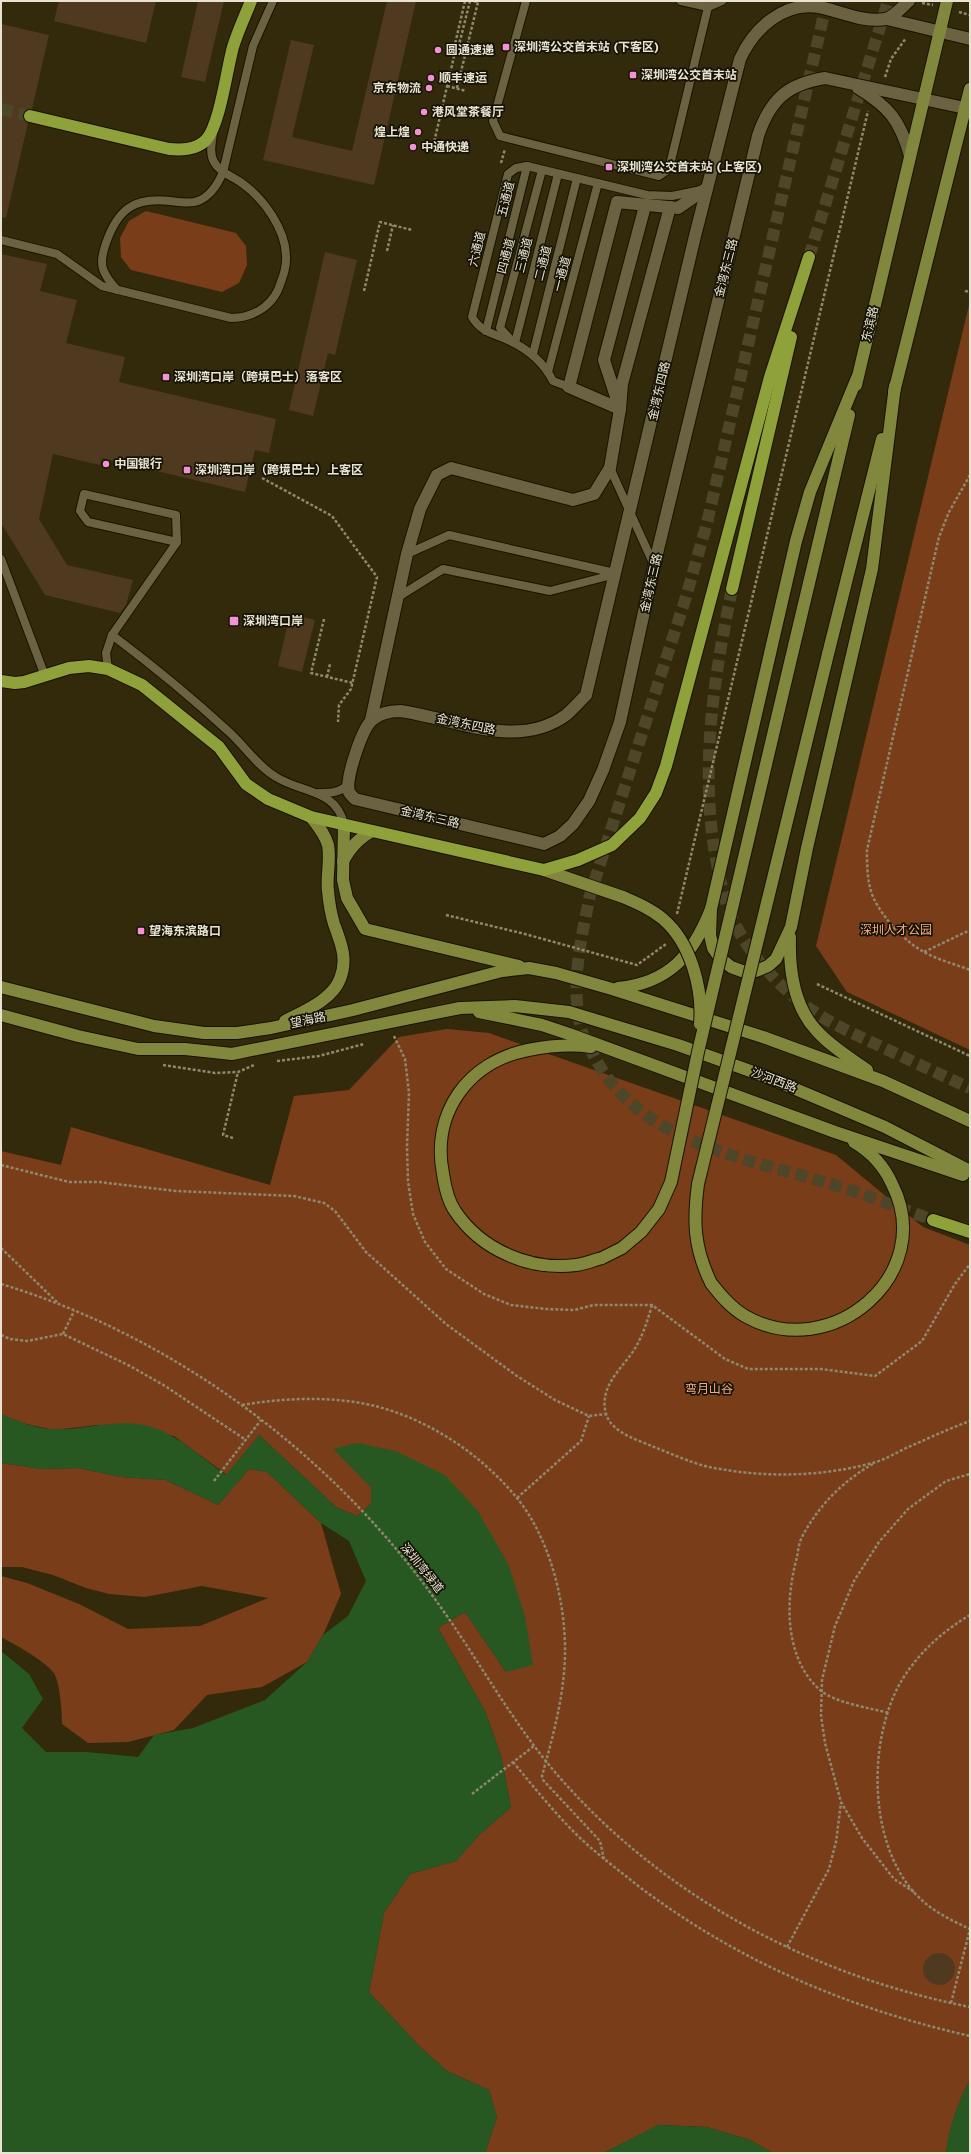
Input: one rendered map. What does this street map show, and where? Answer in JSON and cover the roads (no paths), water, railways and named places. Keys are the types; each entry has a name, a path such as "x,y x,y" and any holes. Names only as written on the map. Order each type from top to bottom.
{"highway":[{"path":"30,116 177,150 198,146 206,140 214,124 233,46 251,1"},
{"path":"1,680 19,683 69,668 89,666 108,669 142,685 219,748 246,784 268,799 311,817 544,870 578,860 612,845 640,818 656,793 666,766 770,377 809,258 732,589"},
{"path":"933,1220 970,1232"}],"main road":[{"name":"东滨路","path":"698,1052 947,1"},
{"path":"835,1132 860,1146 875,1158 888,1174 898,1196 904,1218 902,1241 894,1266 882,1288 864,1306 851,1316 832,1325 810,1330 787,1330 763,1325 744,1316 726,1302 711,1283 701,1263 696,1238 695,1211 698,1184 828,654 970,89"},
{"path":"791,926 776,959 768,966 756,971 742,971 731,967 719,957 713,948 710,935 711,909 796,541 810,492 857,378"},
{"path":"883,1081 816,1031 805,1015 796,992 789,960 791,926 807,848 872,569 895,386"},
{"path":"271,1028 310,1008 332,992 340,980 344,967 344,948 334,922 327,889 330,861 328,844 322,831 311,817"},
{"path":"344,825 343,880 347,898 365,929 528,968"},
{"path":"343,862 350,848 360,838 372,831"},
{"path":"544,870 623,897 646,907 664,920 678,938 691,962 698,990 700,1020 698,1052 671,1182 659,1209 641,1232 622,1248 602,1258 577,1265 555,1267 530,1263 507,1255 485,1243 469,1229 454,1210 445,1188 441,1164 441,1136 448,1113 458,1094 472,1076 502,1057 519,1052 562,1045 581,1045 616,1051"},
{"path":"612,989 650,982 677,965 697,939 711,909"},
{"name":"望海路","path":"1,987 154,1026 204,1032 236,1033 271,1028 353,1010 502,971 528,968 556,973 612,989"},
{"path":"612,989 763,1037 883,1081 970,1121"},
{"name":"望海路","path":"1,1015 78,1036 138,1049 185,1048 232,1054 280,1046 460,1008 514,1006 569,1012"},
{"path":"460,1008 542,1026 616,1051 835,1132 970,1178"},
{"name":"沙河西路","path":"569,1012 678,1045 767,1077 885,1127 970,1171"}],"street":[{"path":"887,19 909,1"},
{"name":"金湾东四路","path":"371,720 390,711 400,710 497,731 521,731 544,726 566,715 586,695 707,188 740,59 746,46 756,32 776,16 787,10 805,6 818,7 872,20 887,19 970,39"},
{"name":"金湾东三路","path":"349,784 349,792 355,799 544,844 560,836 573,824 589,801 603,770 620,722 654,566 756,144 765,116 775,101 788,90 807,81 824,78 840,82"},
{"path":"840,82 965,108"},
{"path":"840,82 858,88 874,98 893,116 904,134 910,156"},
{"path":"620,409 569,387 617,202 645,206 678,208 707,188"},
{"path":"620,409 604,360 645,206"},
{"path":"349,784 361,737 371,720 407,554 420,510 437,475 451,468 573,500 594,494 610,468 620,409 622,384 670,207"}],"lane":[{"path":"118,290 106,279 102,269 102,254 114,224 123,211 137,202 158,200 197,201 209,194 218,184 223,172 253,46 273,1"},
{"path":"526,1 493,121 500,136 659,176 669,169 708,4"},
{"path":"681,1 708,4 722,1"},
{"path":"1,240 57,254 68,260 92,281 102,286 231,318 242,318 255,314 265,306 276,293 284,275 286,255 282,235 256,194 223,172 213,161 211,155 214,124"},
{"path":"527,166 647,195 672,196 707,188"},
{"name":"六通道","path":"527,166 516,168 508,174 472,317 478,327 515,343 533,354 548,372 553,381 569,387"},
{"name":"五通道","path":"486,331 527,166"},
{"name":"四通道","path":"515,343 500,328 542,170"},
{"name":"三通道","path":"515,343 558,174"},
{"name":"二通道","path":"533,354 577,178"},
{"name":"一通道","path":"548,372 598,183"},
{"path":"610,468 654,566"},
{"path":"108,669 106,653 112,636 177,542 176,515 84,494 80,511 88,522 177,542"},
{"path":"407,554 449,535 616,574"},
{"path":"1,560 45,676"},
{"path":"398,597 443,569 550,591 616,574"},
{"path":"112,636 150,664 221,725 275,777 289,784 319,793 333,793 343,790 349,784"},
{"path":"319,793 334,804 342,813 344,825"}],"tunnel":[{"path":"827,1 707,523 686,597 590,895 580,948 576,984 577,1003 579,1020 585,1040 614,1085 638,1109 666,1128 698,1143 731,1155 844,1188 933,1220"},
{"path":"809,257 888,1"},
{"path":"1,109 30,116"},
{"path":"732,589 725,622 715,688 709,754 711,821 715,854 723,893 731,916 756,958 778,982 803,1004 824,1018 858,1036 970,1088"}],"place":[{"name":"深圳湾公交首末站 (下客区)","path":"506,47"},
{"name":"圆通速递","path":"438,50"},
{"name":"深圳湾公交首末站","path":"633,75"},
{"name":"顺丰速运","path":"431,78"},
{"name":"京东物流","path":"429,88"},
{"name":"港风堂茶餐厅","path":"424,112"},
{"name":"煌上煌","path":"418,132"},
{"name":"中通快递","path":"413,147"},
{"name":"深圳湾公交首末站 (上客区)","path":"609,167"},
{"name":"深圳湾口岸（跨境巴士）落客区","path":"166,377"},
{"name":"中国银行","path":"106,464"},
{"name":"深圳湾口岸（跨境巴士）上客区","path":"187,470"},
{"name":"深圳湾口岸","path":"234,621"},
{"name":"望海东滨路口","path":"141,931"}],"park label":[{"name":"深圳人才公园","path":"896,930"},
{"name":"弯月山谷","path":"709,1389"}]}
